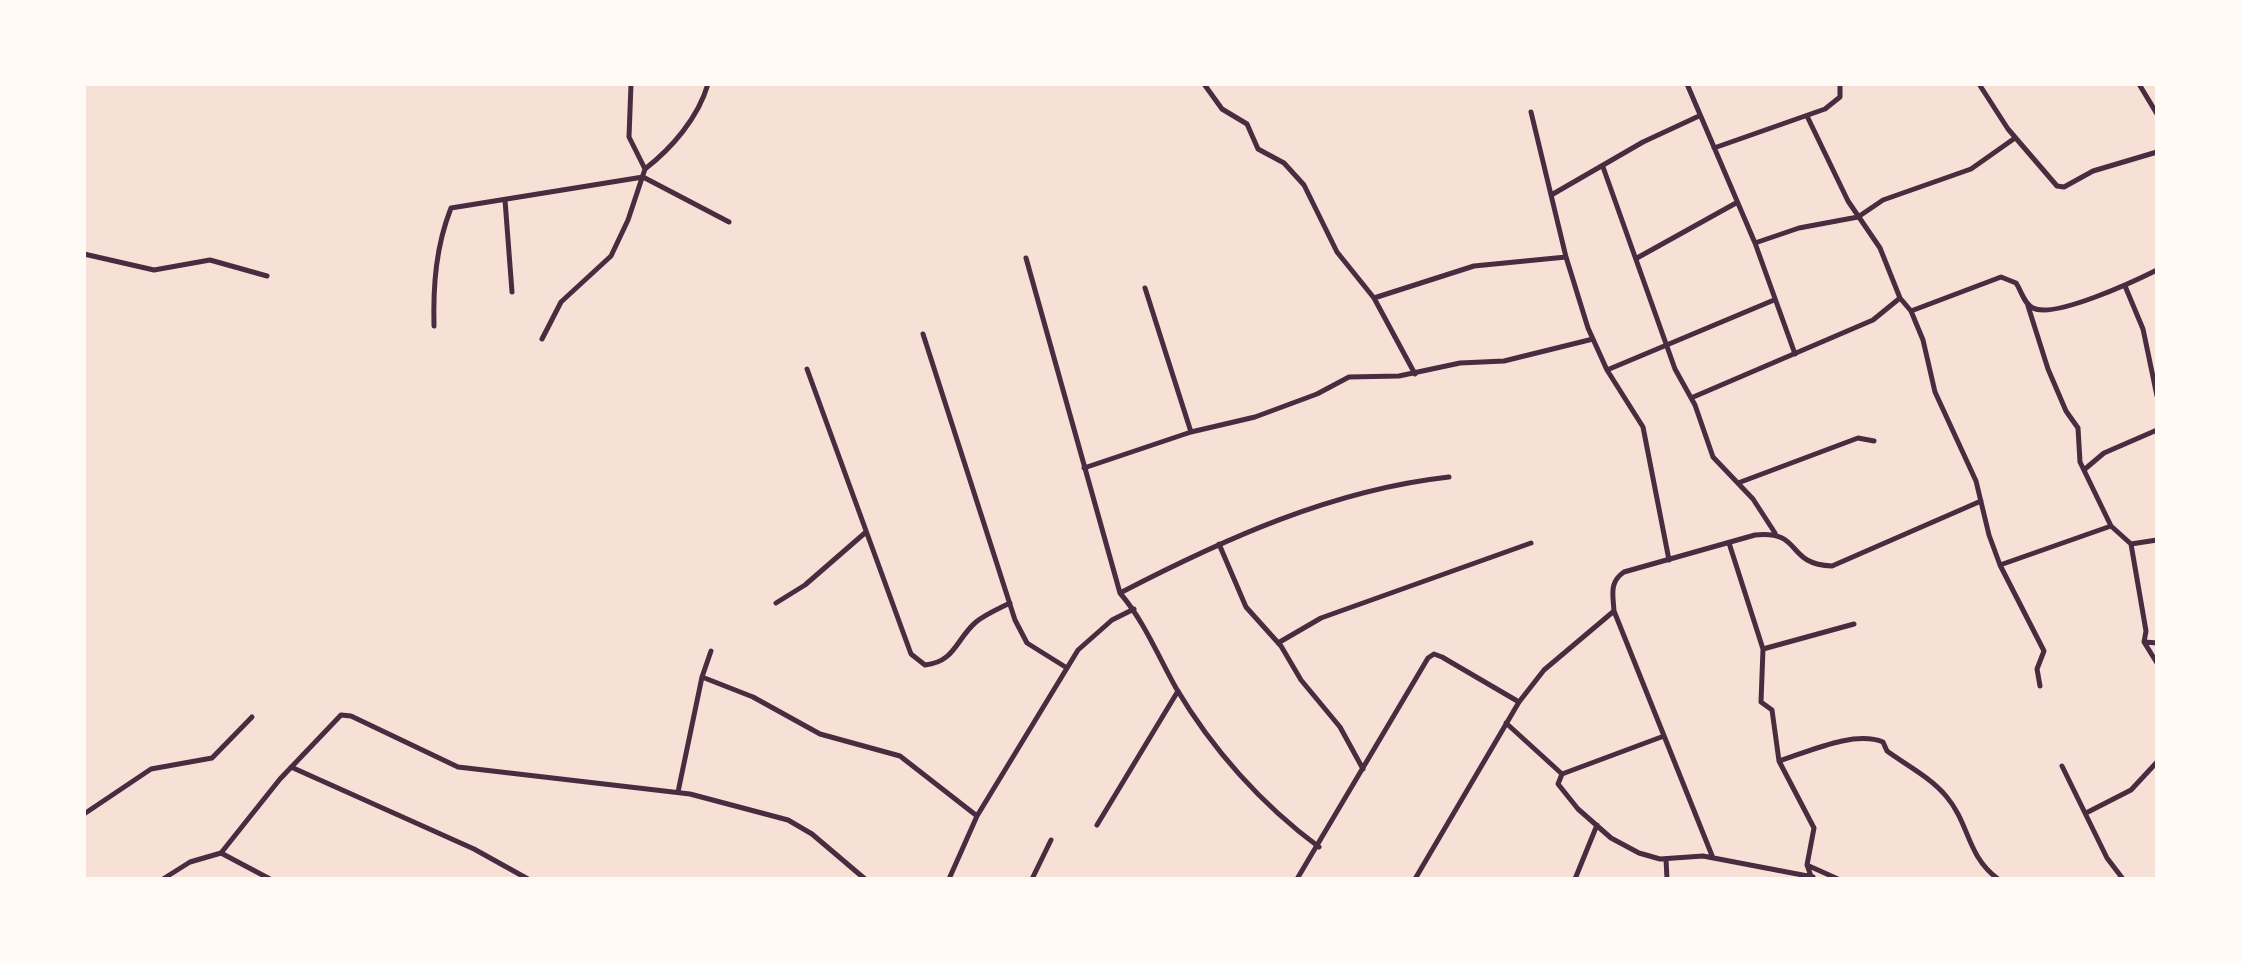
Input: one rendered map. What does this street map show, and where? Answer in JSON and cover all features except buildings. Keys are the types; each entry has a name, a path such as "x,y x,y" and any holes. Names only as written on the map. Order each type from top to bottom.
{"street":[{"path":"631,84 629,137 644,173 729,222"},
{"path":"542,339 561,302 611,256 644,173 693,118 708,84"},
{"path":"1204,84 1222,109 1247,124 1258,149 1284,163 1304,185 1337,252 1374,298 1415,374"},
{"path":"1687,84 1755,243 1795,354"},
{"path":"1714,148 1807,116 1836,102 1840,97 1840,84"},
{"path":"1979,84 2015,138 2057,186 2064,187 2093,171 2157,152"},
{"path":"2139,84 2157,114"},
{"path":"1531,112 1566,257 1593,339 1607,370 1643,427 1669,560"},
{"path":"1553,194 1643,142 1699,116"},
{"path":"1807,116 1858,217 1880,248 1900,298 1911,311 1923,340 1935,392 1976,481 2000,565 2044,651 2037,669 2040,686"},
{"path":"1755,243 1799,228 1858,217 1883,200 1971,169 2015,138"},
{"path":"1603,167 1675,369 1691,398 1713,457 1738,483 1775,533 1786,538 1799,556 1812,565 1832,566 1981,501"},
{"path":"434,326 433,284 445,222 451,208 644,173"},
{"path":"505,200 512,292"},
{"path":"1637,258 1736,203"},
{"path":"84,254 154,270 210,260 267,276"},
{"path":"1374,298 1474,266 1566,257"},
{"path":"1026,258 1120,593 1134,609 1178,691 1236,771 1286,822 1319,847"},
{"path":"2028,306 2035,310 2050,310 2125,286 2157,270"},
{"path":"1911,311 2001,277 2013,279 2028,306 2048,369 2066,411 2078,428 2078,456 2111,526 2131,544 2146,631 2144,642 2157,663"},
{"path":"2125,286 2143,329 2157,396"},
{"path":"1145,288 1191,432"},
{"path":"1691,398 1873,320 1900,298"},
{"path":"1607,370 1774,300"},
{"path":"923,334 1010,603 1027,643 1067,668"},
{"path":"1084,468 1191,432 1279,409 1349,377 1415,374 1460,363 1504,361 1593,339"},
{"path":"807,369 911,654 925,665 939,664 975,623 1010,603"},
{"path":"2085,469 2104,453 2157,430"},
{"path":"1738,483 1858,438 1874,441"},
{"path":"1120,593 1219,544 1341,498 1408,482 1449,477"},
{"path":"2000,565 2111,526"},
{"path":"776,603 805,585 866,532"},
{"path":"1713,858 1614,611 1612,587 1615,578 1624,572 1775,533"},
{"path":"2131,544 2157,540"},
{"path":"1278,643 1321,618 1531,543"},
{"path":"1729,543 1763,649 1761,702 1772,710 1779,761 1814,828 1807,865 1813,878"},
{"path":"1219,544 1246,607 1278,643 1301,680 1340,727 1363,769"},
{"path":"949,879 977,816 1067,668 1092,636 1134,609"},
{"path":"1415,879 1519,702 1544,670 1614,611"},
{"path":"1763,649 1854,624"},
{"path":"2144,642 2157,643"},
{"path":"678,792 702,677 711,651"},
{"path":"1297,879 1319,847 1421,667 1434,654 1519,702"},
{"path":"702,677 753,697 820,734 900,756 977,816"},
{"path":"1097,825 1178,691"},
{"path":"163,879 190,862 221,853 291,767 341,715 351,716 458,767 678,792 788,820 812,834 865,879"},
{"path":"84,814 151,769 212,758 252,717"},
{"path":"1506,723 1562,774"},
{"path":"1664,736 1562,774 1558,784 1563,793 1611,838 1639,853 1666,859 1713,858 1813,878"},
{"path":"1779,761 1853,741 1874,738 1883,742 1887,751 1944,794 1965,829 1977,861 1998,879"},
{"path":"2086,813 2131,790 2157,762"},
{"path":"2062,766 2107,858 2123,879"},
{"path":"291,767 474,849 528,879"},
{"path":"1575,879 1597,825"},
{"path":"1032,879 1051,840"},
{"path":"221,853 270,879"},
{"path":"1666,859 1667,879"},
{"path":"1807,865 1838,879"}]}
